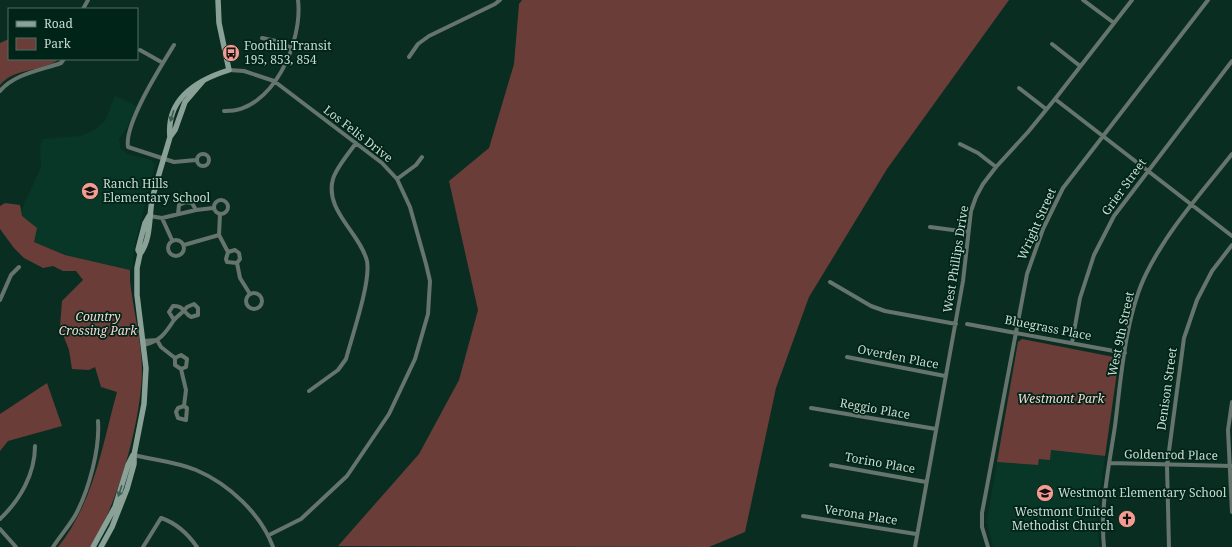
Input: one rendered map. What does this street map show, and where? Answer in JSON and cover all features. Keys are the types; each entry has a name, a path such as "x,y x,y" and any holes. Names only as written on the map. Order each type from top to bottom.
{"main road":[{"path":"101,547 116,520 134,464 134,455 145,391 144,343 137,294 137,268 140,254 144,249 150,225 149,216 164,159 170,137 175,130 185,102 203,81 214,75 229,70 219,23 218,0"},
{"path":"93,547 115,507 128,464 134,455"}],"street":[{"path":"224,111 238,111 247,107 259,98 287,64 298,28 298,0"},
{"path":"409,57 418,44 429,36 495,4 500,0"},
{"path":"1083,0 1114,23"},
{"name":"West Phillips Drive","path":"914,547 956,324 971,211 976,197 982,184 996,166 1055,99 1132,0"},
{"name":"Wright Street","path":"988,547 982,526 982,513 1027,274 1043,229 1063,188 1208,0"},
{"path":"262,38 276,41 292,48"},
{"path":"1052,44 1080,66"},
{"path":"174,45 145,95 126,139 128,147 164,159 174,162 196,160"},
{"path":"140,50 163,63"},
{"path":"0,91 5,85 18,78 61,63 63,60"},
{"name":"Grier Street","path":"1072,343 1080,298 1094,255 1114,216 1147,170 1232,61"},
{"name":"Los Felis Drive","path":"229,70 244,71 274,81 382,163 397,179 410,207 430,282 428,314 415,359 389,414 347,476 301,519 269,535"},
{"path":"1019,88 1046,109"},
{"path":"1055,99 1232,236"},
{"path":"309,391 338,370 346,359 368,276 367,261 360,243 335,206 331,192 333,178 356,143"},
{"path":"960,144 978,153 996,166"},
{"name":"West 9th Street","path":"1104,547 1104,507 1126,353 1136,300 1146,273 1165,239 1232,154"},
{"path":"397,179 416,165 422,157"},
{"path":"149,216 162,218 196,210 213,208 218,201 226,203 226,212 220,214 216,213 213,208"},
{"path":"178,214 179,204 186,202 192,204 196,210"},
{"path":"220,214 219,235 228,252 226,259 227,262 237,263"},
{"path":"162,218 172,240"},
{"path":"930,227 968,232"},
{"path":"184,245 219,235"},
{"path":"172,240 167,248 172,255 176,256 182,254 184,245"},
{"path":"172,240 180,240 184,245"},
{"name":"Denison Street","path":"1169,547 1167,466 1184,338 1197,300 1212,271 1232,246"},
{"path":"228,252 235,250 240,253 240,259 237,263 240,278 250,294"},
{"path":"0,299 11,275 19,266"},
{"path":"830,282 870,306 885,311 956,324"},
{"path":"144,343 157,340 164,336 174,320 185,311 178,306 171,307 170,315 174,320"},
{"name":"Bluegrass Place","path":"967,324 1126,353"},
{"path":"157,340 161,347 175,358"},
{"path":"175,358 181,355 187,359 186,367 181,369"},
{"name":"Overden Place","path":"847,357 945,376"},
{"path":"175,358 175,365 181,369 186,390 184,406"},
{"path":"1232,402 1228,430 1231,466 1232,512"},
{"name":"Reggio Place","path":"811,408 936,429"},
{"path":"53,547 76,514 91,474 99,436 98,421"},
{"path":"0,519 12,507 30,477 35,461 35,446"},
{"path":"134,455 180,465 210,477 249,508 269,535 273,547"},
{"name":"Goldenrod Place","path":"1110,463 1167,466 1231,466"},
{"name":"Torino Place","path":"831,465 926,482"},
{"name":"Verona Place","path":"803,516 916,534"},
{"path":"143,547 161,518 170,521 190,537 197,547"},
{"path":"0,529 16,547"}],"shaded area":[{"name":"Ranch Hills Elementary School","path":"115,96 136,106 128,126 119,139 120,148 127,154 151,160 155,165 135,243 132,270 66,255 34,242 21,216 22,209 41,167 40,144 43,139 80,136 93,131 105,121"},
{"name":"Westmont Elementary School","path":"1051,450 1105,456 1097,513 1099,547 993,547 987,521 997,462 1038,465 1039,459"}],"green space":[{"path":"522,0 1009,0 887,169 809,297 776,388 745,532 709,547 338,546 419,454 459,380 478,310 449,181 489,148 514,64 519,4"},
{"path":"8,39 8,60 57,60 44,66 13,75 0,85 0,43"},
{"name":"Country Crossing Park","path":"5,203 20,205 22,216 37,228 34,242 65,255 130,270 131,292 142,360 141,391 126,462 110,509 90,547 58,547 70,530 89,492 117,392 101,387 95,367 89,370 72,369 69,350 60,327 62,301 83,280 76,271 63,271 53,266 43,268 24,258 14,248 0,229 0,206"},
{"name":"Westmont Park","path":"1022,339 1119,358 1105,456 1051,450 1050,460 1039,459 1038,465 997,462 1018,342"},
{"path":"47,383 62,426 8,441 0,451 0,414"}],"place":[{"name":"Foothill Transit 195, 853, 854","path":"231,53"},
{"name":"Ranch Hills Elementary School","path":"90,191"},
{"name":"Westmont Elementary School","path":"1045,493"},
{"name":"Westmont United Methodist Church","path":"1127,519"}]}
